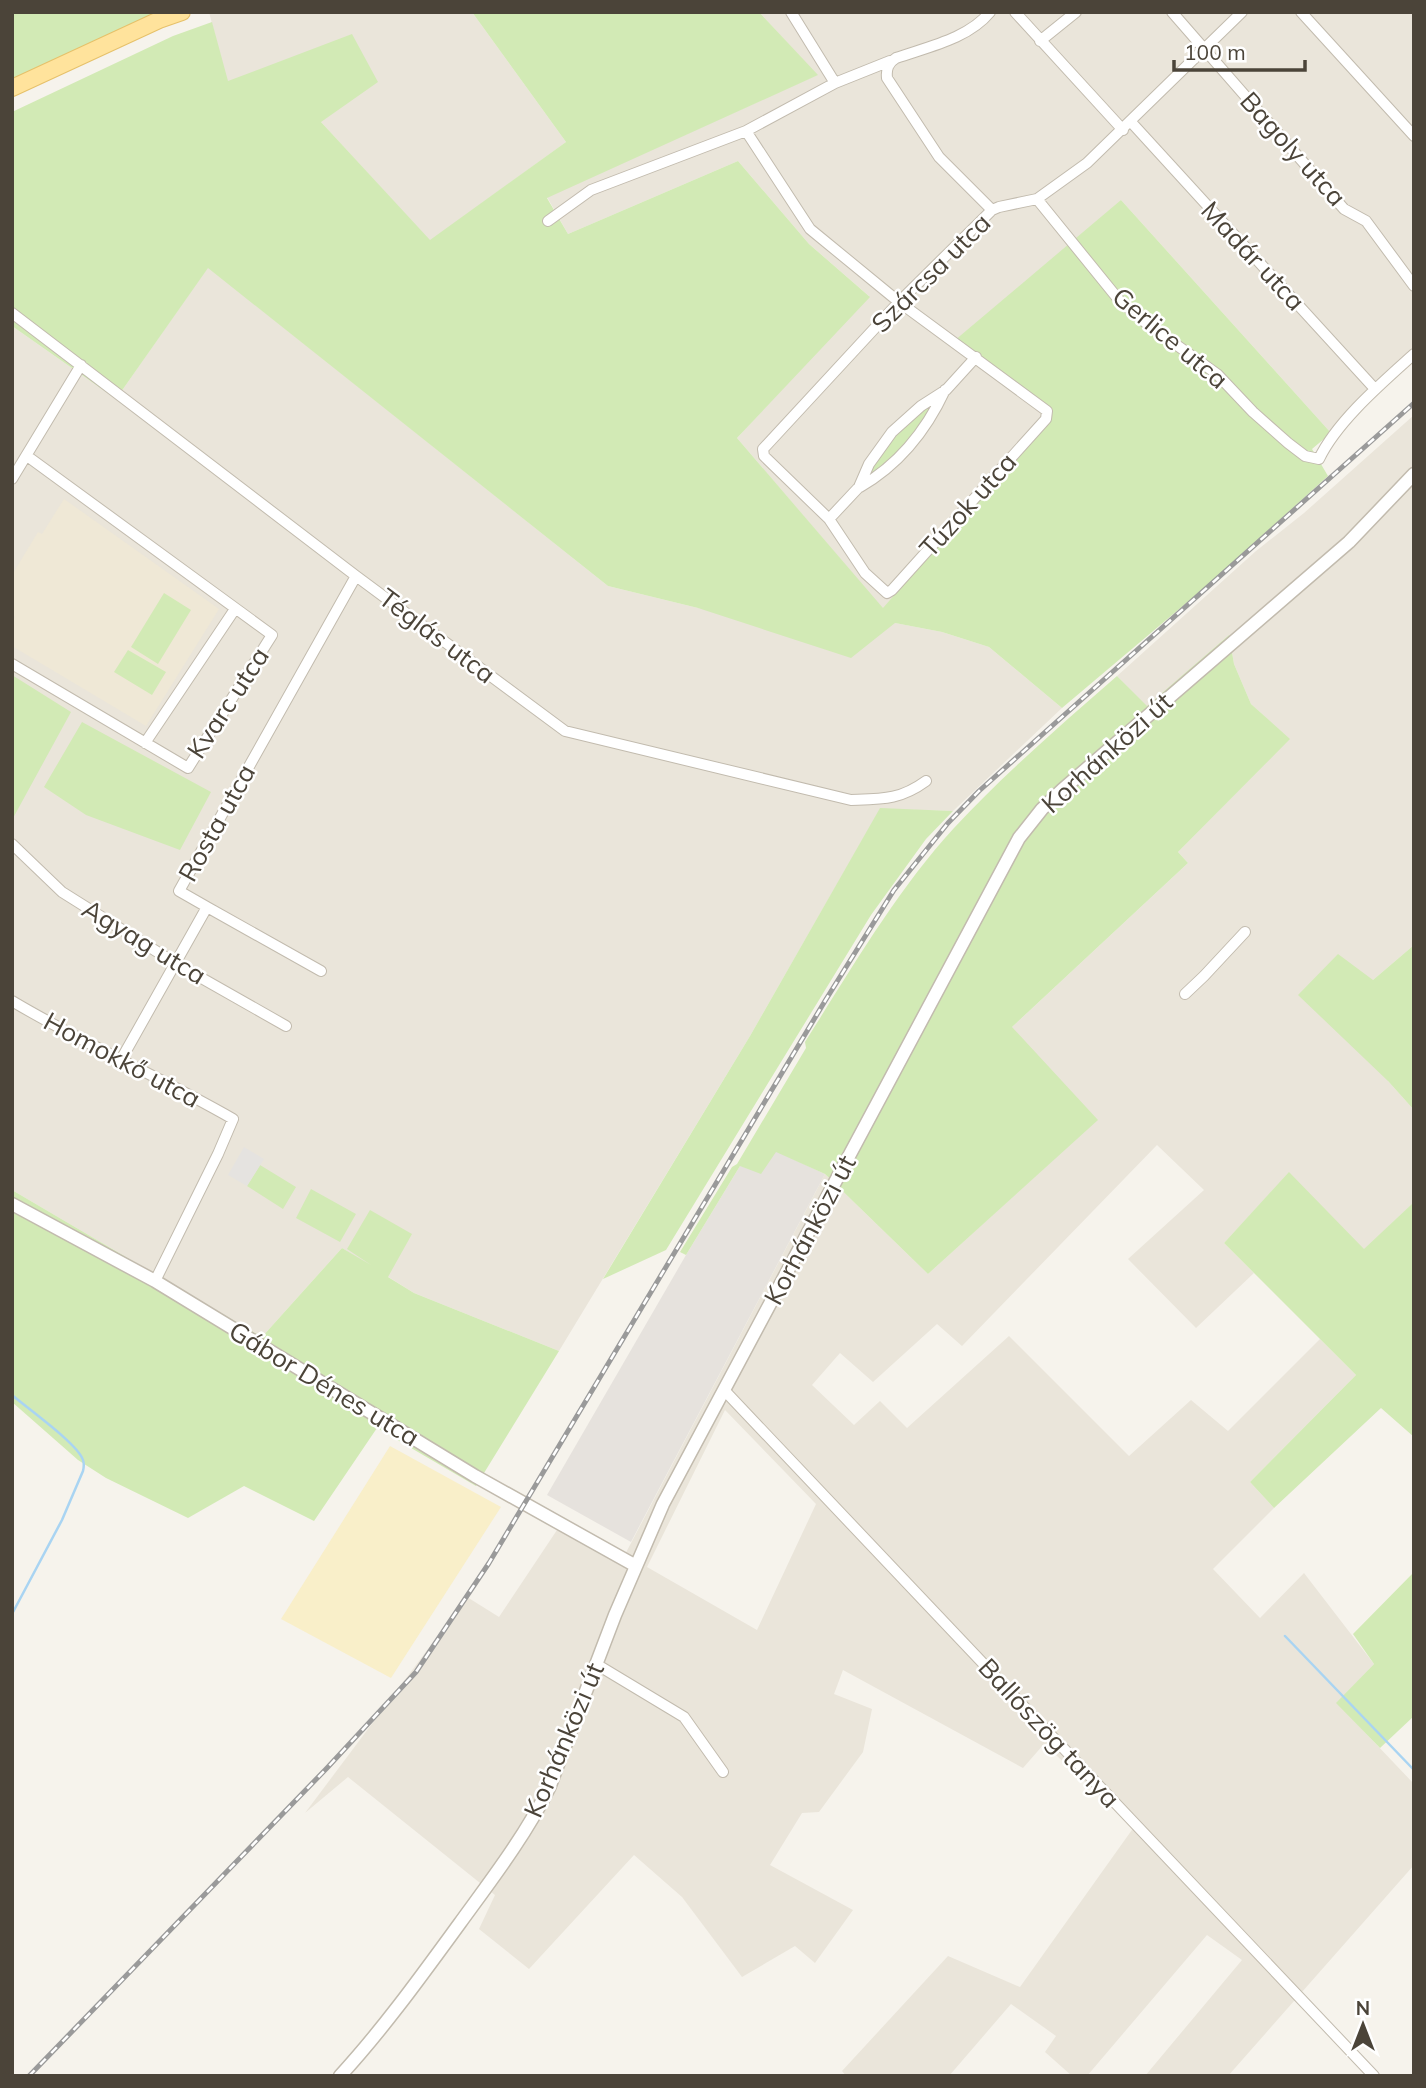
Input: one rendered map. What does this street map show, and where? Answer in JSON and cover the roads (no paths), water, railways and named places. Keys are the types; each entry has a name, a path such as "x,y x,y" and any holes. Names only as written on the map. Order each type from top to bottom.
{"main road":[{"path":"12,88 182,12"}],"street":[{"path":"791,12 835,83"},
{"path":"548,221 591,190 746,131 835,83 961,34 990,12"},
{"name":"Madár utca","path":"1015,12 1040,41 1127,126 1375,389"},
{"path":"1040,41 1076,12"},
{"name":"Bagoly utca","path":"1172,12 1344,209 1366,221 1414,286"},
{"name":"Szárcsa utca","path":"763,449 899,302 992,211 999,206 1037,199 1087,163 1242,12"},
{"path":"1301,12 1414,136"},
{"path":"890,61 887,78 939,158 992,211"},
{"name":"Túzok utca","path":"746,131 810,229 899,302 1048,411 1046,419 887,593 864,573 829,519 764,456 763,449"},
{"name":"Gerlice utca","path":"1037,199 1118,300 1217,374 1253,412 1305,456 1319,458 1326,444 1375,389"},
{"name":"Téglás utca","path":"12,313 356,576 565,731 851,800 889,799 912,791 926,781"},
{"path":"1375,389 1414,354"},
{"path":"829,519 859,487 878,476 908,449 933,415 946,390 976,357"},
{"path":"12,479 80,365"},
{"path":"859,487 869,464 892,432 921,406 946,390"},
{"path":"27,456 235,609"},
{"name":"Korhánközi út","path":"340,2076 400,2004 536,1814 549,1788 596,1664 663,1504 1029,824 1062,790 1349,541 1412,480"},
{"name":"Rosta utca","path":"122,1058 207,907 179,891 356,576"},
{"name":"Kvarc utca","path":"12,664 145,743 188,768 272,635 235,609 145,743"},
{"name":"Agyag utca","path":"12,844 62,892 175,963 286,1026"},
{"path":"207,907 321,971"},
{"path":"1185,993 1205,976 1245,932"},
{"name":"Homokkő utca","path":"12,1001 233,1119 155,1282"},
{"name":"Gábor Dénes utca","path":"12,1204 155,1282 475,1476 636,1566"},
{"name":"Ballószög tanya","path":"723,1390 1374,2076"},
{"path":"596,1664 684,1717 723,1772"}],"waterway":[{"path":"12,1395 72,1445 84,1465 62,1520 12,1614"},
{"path":"1285,1636 1414,1770"}],"railway":[{"path":"29,2076 327,1768 416,1672 489,1563 894,890 948,823 979,791 1414,403"}]}
